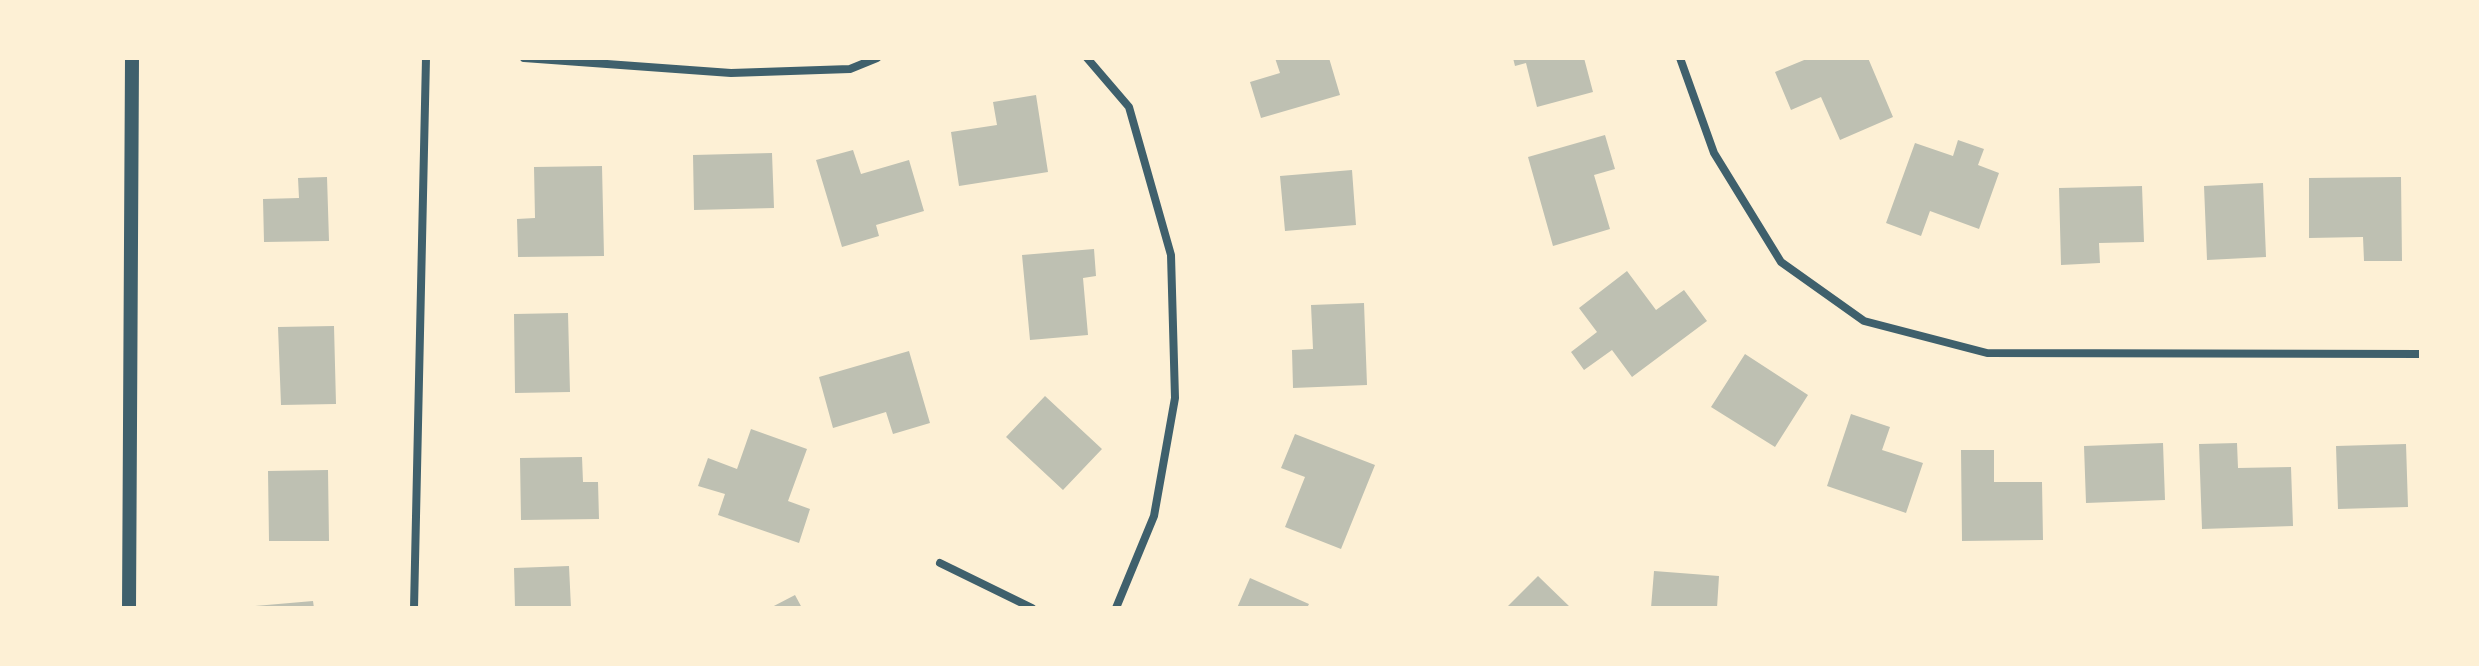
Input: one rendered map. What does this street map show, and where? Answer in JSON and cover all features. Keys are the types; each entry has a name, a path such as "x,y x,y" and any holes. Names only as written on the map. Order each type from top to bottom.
{"street":[{"path":"129,608 132,58"},
{"path":"414,608 426,58"},
{"path":"524,58 731,73 850,69 877,58"},
{"path":"1087,58 1129,107 1171,255 1175,398 1154,516 1116,608"},
{"path":"1680,58 1714,153 1781,262 1864,321 1987,353 2421,354"},
{"path":"940,563 1032,608"}],"building":[{"path":"1275,58 1329,58 1340,95 1261,118 1250,82 1280,73"},
{"path":"1513,58 1584,58 1593,92 1537,107 1526,63 1515,66"},
{"path":"1809,58 1868,58 1893,117 1840,140 1821,97 1791,110 1775,72"},
{"path":"1036,95 1048,172 959,186 951,132 997,125 993,102"},
{"path":"1605,135 1615,169 1594,175 1610,229 1553,246 1528,157"},
{"path":"1958,140 1984,149 1978,165 1999,173 1979,229 1930,211 1921,236 1886,223 1915,143 1953,156"},
{"path":"853,150 861,174 909,160 924,211 876,225 879,236 842,247 816,160"},
{"path":"772,153 774,208 694,210 693,155"},
{"path":"602,166 604,256 518,257 517,219 535,218 534,167"},
{"path":"1352,170 1356,225 1285,231 1280,176"},
{"path":"327,177 329,241 264,242 263,199 299,198 298,178"},
{"path":"2401,177 2402,261 2364,261 2363,237 2309,238 2309,178"},
{"path":"2263,183 2266,257 2207,260 2204,186"},
{"path":"2142,186 2144,242 2099,243 2100,263 2061,265 2059,188"},
{"path":"1094,249 1096,276 1083,278 1088,335 1030,340 1022,255"},
{"path":"1627,271 1656,310 1684,290 1707,321 1632,377 1612,350 1584,370 1571,352 1597,332 1579,308"},
{"path":"1364,303 1367,385 1293,388 1292,350 1313,349 1311,305"},
{"path":"568,313 570,392 515,393 514,314"},
{"path":"334,326 336,404 281,405 278,327"},
{"path":"909,351 930,423 893,434 886,412 833,428 819,377"},
{"path":"1745,354 1808,395 1775,447 1711,407"},
{"path":"1045,396 1102,449 1063,490 1006,437"},
{"path":"1851,414 1890,427 1882,450 1923,463 1906,513 1827,486"},
{"path":"751,429 807,449 788,501 810,509 799,543 718,515 725,494 698,486 708,458 737,469"},
{"path":"1295,434 1375,465 1341,549 1285,527 1305,477 1281,468"},
{"path":"2163,443 2165,500 2086,503 2084,446"},
{"path":"2237,443 2238,468 2291,467 2293,526 2202,529 2199,444"},
{"path":"2406,444 2408,507 2338,509 2336,446"},
{"path":"1961,450 1994,450 1994,482 2042,482 2043,540 1962,541"},
{"path":"582,457 583,482 598,482 599,519 521,520 520,458"},
{"path":"328,470 329,541 269,541 268,471"},
{"path":"569,566 571,608 515,608 514,568"},
{"path":"1654,571 1719,576 1717,608 1651,608"},
{"path":"1538,576 1571,608 1506,608"},
{"path":"1250,578 1309,604 1307,608 1237,608"},
{"path":"795,595 802,608 770,608"},
{"path":"313,601 314,608 255,608 255,606"}]}
